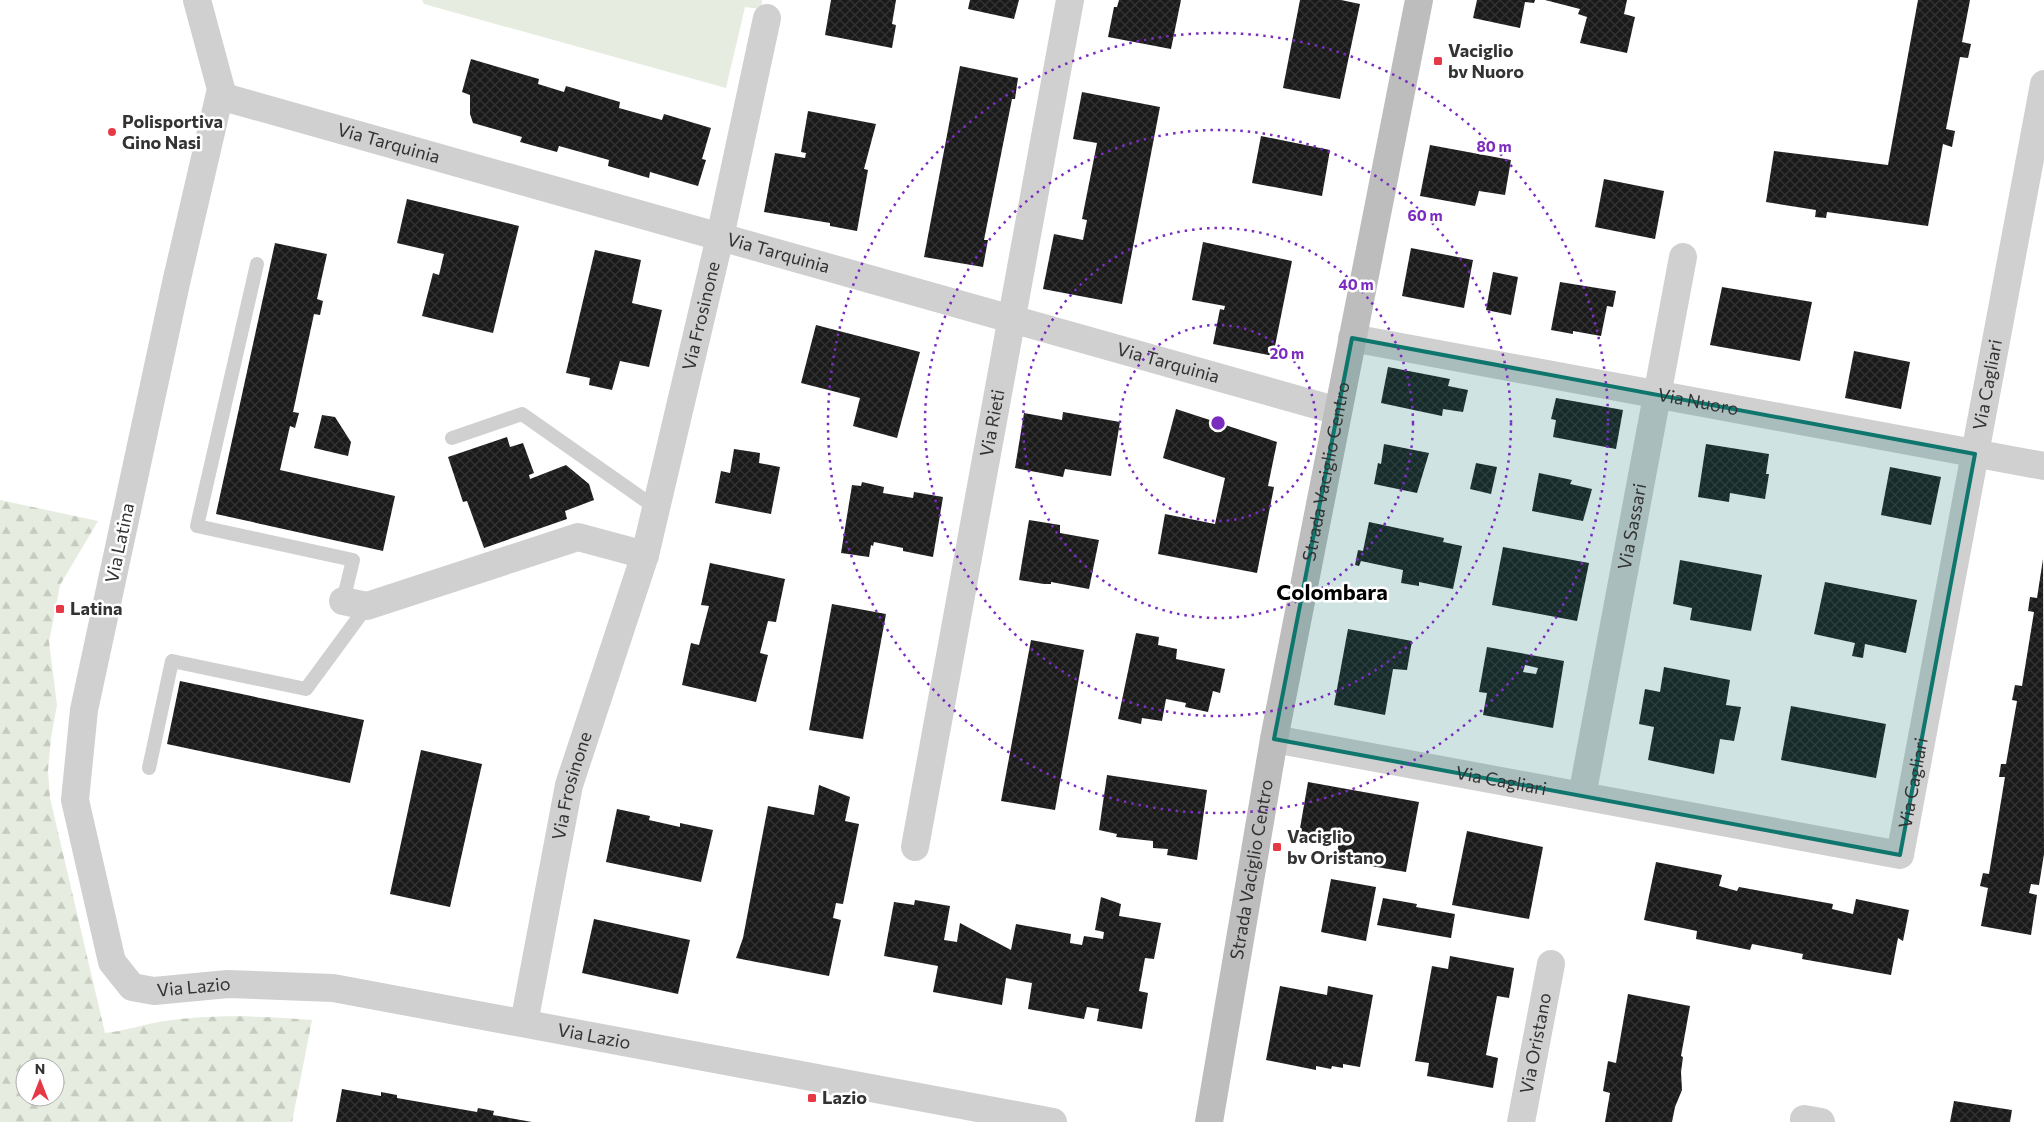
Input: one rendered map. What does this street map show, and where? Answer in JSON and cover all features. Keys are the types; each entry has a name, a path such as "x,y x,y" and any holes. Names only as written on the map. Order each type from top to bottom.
{"street":[{"path":"197,0 221,89 220,96"},
{"name":"Via Rieti","path":"915,847 1070,0"},
{"name":"Strada Vaciglio Centro","path":"1209,1122 1274,739 1419,0"},
{"name":"Via Frosinone","path":"524,1024 569,785 645,555 720,237 767,18"},
{"name":"Via Cagliari","path":"1274,739 1900,855 2044,84"},
{"name":"Via Tarquinia","path":"220,96 1338,411"},
{"name":"Via Latina","path":"132,987 112,962 75,800 81,736 84,710 176,283 220,96"},
{"name":"Via Sassari","path":"1582,796 1683,257"},
{"name":"Via Nuoro","path":"1352,338 2044,466"},
{"path":"355,604 578,537 645,555"},
{"name":"Via Oristano","path":"1521,1122 1551,964"},
{"name":"Via Lazio","path":"132,987 154,991 228,984 333,988 1053,1122"}],"lane":[{"path":"149,768 172,661 306,690 355,604 353,560 198,526 258,264"},
{"path":"452,438 522,414 656,508"}],"highlighted area":[{"path":"1352,338 1975,454 1900,855 1274,739"}],"green space":[{"path":"422,0 762,0 761,9 745,7 726,88 424,4"},
{"path":"0,500 98,521 60,585 49,642 57,705 48,771 50,798 105,1033 165,1021 202,1017 312,1020 292,1122 0,1122"}],"building":[{"path":"831,0 896,0 892,24 896,25 892,48 825,35"},
{"path":"970,0 1019,0 1014,19 968,9"},
{"path":"1119,0 1181,0 1171,49 1108,37 1114,7 1117,7"},
{"path":"1300,0 1341,0 1360,4 1340,99 1283,88"},
{"path":"1477,0 1535,0 1534,3 1525,2 1520,28 1473,18"},
{"path":"1545,0 1627,0 1624,14 1635,17 1627,53 1580,43 1587,17 1578,14 1580,9"},
{"path":"1918,0 1970,0 1962,42 1971,44 1968,58 1960,57 1946,129 1955,131 1952,147 1943,144 1928,226 1827,212 1826,218 1815,217 1816,210 1766,202 1774,151 1888,165"},
{"path":"471,59 539,79 538,84 564,92 566,86 620,102 619,108 662,120 664,114 711,128 702,159 706,160 698,186 650,172 649,178 608,166 609,160 559,146 557,152 520,142 522,137 473,123 470,114 470,95 462,92"},
{"path":"960,66 1018,78 1015,99 1012,99 984,240 988,240 983,267 924,257"},
{"path":"1082,92 1160,107 1122,304 1043,289 1054,234 1083,240 1087,220 1082,219 1097,143 1073,139"},
{"path":"808,111 876,124 864,169 868,170 857,231 830,226 830,223 764,212 775,153 805,158 806,153 801,152"},
{"path":"1261,136 1330,150 1322,196 1252,183"},
{"path":"1430,145 1511,160 1505,195 1479,191 1475,206 1420,196"},
{"path":"1604,179 1664,191 1655,239 1595,227"},
{"path":"407,199 519,226 493,333 422,316 433,273 439,275 444,254 397,243"},
{"path":"1203,242 1292,261 1273,356 1213,344 1220,309 1224,310 1225,306 1192,300"},
{"path":"275,243 327,254 317,299 323,301 320,315 314,314 293,412 299,413 295,428 290,426 280,470 395,496 383,551 216,514"},
{"path":"1411,248 1473,260 1464,308 1402,296"},
{"path":"595,250 641,260 632,303 662,310 649,367 620,361 612,390 589,385 590,378 566,373"},
{"path":"1493,272 1518,277 1511,315 1486,310"},
{"path":"1560,282 1616,291 1613,307 1607,306 1601,336 1573,331 1573,334 1551,330"},
{"path":"1722,287 1812,302 1800,361 1710,345"},
{"path":"816,325 920,352 897,438 853,426 860,398 801,383"},
{"path":"1854,351 1910,362 1901,409 1845,398"},
{"path":"1388,367 1450,379 1448,386 1468,390 1463,412 1443,409 1442,416 1381,403"},
{"path":"1556,398 1623,410 1616,449 1553,437 1556,420 1551,419"},
{"path":"1176,409 1277,442 1268,486 1274,487 1257,573 1158,554 1165,514 1215,524 1225,478 1163,458"},
{"path":"1063,412 1120,422 1111,476 1065,469 1063,477 1015,468 1024,413 1062,420"},
{"path":"322,415 335,417 351,442 348,456 314,448"},
{"path":"507,437 510,447 523,443 534,473 529,475 530,479 566,465 589,484 594,500 565,511 567,519 484,548 467,501 463,502 448,457"},
{"path":"1384,444 1429,453 1417,493 1374,484 1378,463 1381,464"},
{"path":"1706,444 1769,454 1766,474 1769,474 1765,499 1730,493 1729,502 1698,497"},
{"path":"734,449 760,453 759,463 780,467 771,514 715,503 721,471 730,473"},
{"path":"1476,463 1497,467 1491,494 1470,489"},
{"path":"1890,467 1941,477 1931,525 1881,515"},
{"path":"1539,473 1572,480 1570,484 1592,489 1583,521 1532,511"},
{"path":"862,482 884,487 883,493 913,498 914,492 943,497 933,557 903,551 903,548 874,542 873,546 871,545 869,557 841,553 852,485 861,486"},
{"path":"1029,520 1060,525 1060,533 1099,540 1089,589 1051,582 1051,584 1044,584 1019,580"},
{"path":"1369,522 1444,538 1443,542 1462,546 1453,589 1419,582 1419,586 1401,583 1403,570 1361,561 1359,566 1355,565 1358,550 1363,551"},
{"path":"1503,547 1589,563 1577,621 1492,605"},
{"path":"2043,559 2044,854 2039,885 2031,884 2029,893 2037,895 2031,935 1981,926 1988,888 1980,886 1983,873 1989,874 2005,777 1999,777 2001,764 2006,764 2017,701 2012,700 2015,685 2022,686 2034,612 2028,611 2030,597 2037,598"},
{"path":"1680,560 1762,575 1751,631 1690,620 1692,608 1673,604"},
{"path":"710,563 785,579 776,622 768,621 760,653 768,655 756,702 682,685 691,643 699,645 709,606 701,605"},
{"path":"1825,582 1917,600 1906,653 1865,644 1863,658 1852,656 1855,643 1814,634"},
{"path":"832,604 886,614 863,739 809,730"},
{"path":"1348,629 1412,641 1407,670 1393,669 1385,715 1334,705"},
{"path":"1136,633 1159,637 1158,645 1177,649 1176,659 1225,669 1220,693 1213,691 1208,712 1185,707 1186,703 1166,699 1162,721 1142,718 1141,724 1118,719"},
{"path":"1031,640 1084,650 1055,810 1001,801"},
{"path":"1487,647 1564,661 1553,728 1483,715 1487,693 1479,692","holes":["1525,665 1538,668 1536,674 1523,672"]},
{"path":"1664,667 1730,680 1726,705 1741,707 1734,741 1720,739 1714,774 1648,760 1654,727 1639,724 1645,689 1660,692"},
{"path":"180,681 364,720 350,783 167,744"},
{"path":"1791,706 1886,724 1876,778 1781,760"},
{"path":"421,750 482,764 450,907 390,894"},
{"path":"1107,775 1207,790 1197,860 1167,855 1168,849 1153,848 1153,841 1116,837 1117,834 1099,830"},
{"path":"1308,782 1419,802 1406,872 1336,860 1339,841 1299,834"},
{"path":"819,785 850,797 845,821 859,824 843,904 836,903 833,918 841,920 829,976 736,958 743,938 768,806 814,815"},
{"path":"617,809 650,816 649,820 680,827 680,823 713,830 701,882 606,862"},
{"path":"1467,831 1543,847 1529,919 1452,905"},
{"path":"1656,862 1722,875 1719,886 1737,891 1739,887 1833,904 1832,909 1853,914 1856,899 1909,910 1903,941 1898,938 1891,975 1802,959 1803,954 1752,944 1750,950 1696,939 1697,931 1644,920"},
{"path":"1331,879 1376,887 1366,941 1321,932"},
{"path":"1101,897 1121,904 1119,916 1161,923 1154,959 1145,958 1139,991 1148,993 1142,1029 1097,1021 1099,1009 1087,1007 1084,1019 1028,1009 1032,983 1006,978 1002,1005 933,992 938,966 884,956 894,902 914,905 915,900 950,906 944,940 957,942 960,923 1011,950 1016,924 1071,934 1070,943 1082,945 1084,936 1103,939 1104,932 1095,930"},
{"path":"1383,898 1417,904 1416,907 1455,914 1451,938 1377,925"},
{"path":"594,919 690,940 678,994 582,973"},
{"path":"1450,956 1514,968 1509,998 1497,996 1486,1055 1498,1058 1493,1088 1427,1076 1429,1063 1415,1061 1432,966 1448,969"},
{"path":"1280,986 1327,995 1328,986 1373,995 1360,1067 1343,1064 1343,1068 1332,1066 1331,1069 1316,1066 1316,1070 1266,1060"},
{"path":"1628,994 1690,1006 1681,1056 1683,1057 1681,1072 1682,1090 1675,1107 1672,1122 1605,1122 1610,1093 1603,1091 1608,1061 1616,1063"},
{"path":"342,1089 381,1096 381,1092 397,1095 397,1098 477,1112 478,1108 494,1111 493,1115 532,1122 336,1122"},
{"path":"1954,1101 2012,1110 2010,1122 1950,1122"}],"place":[{"name":"Vaciglio bv Nuoro","path":"1438,61"},
{"name":"Polisportiva Gino Nasi","path":"112,132"},
{"name":"Latina","path":"60,609"},
{"name":"Vaciglio bv Oristano","path":"1277,847"},
{"name":"Lazio","path":"812,1098"}],"district":[{"name":"Colombara","path":"1332,592"}]}
